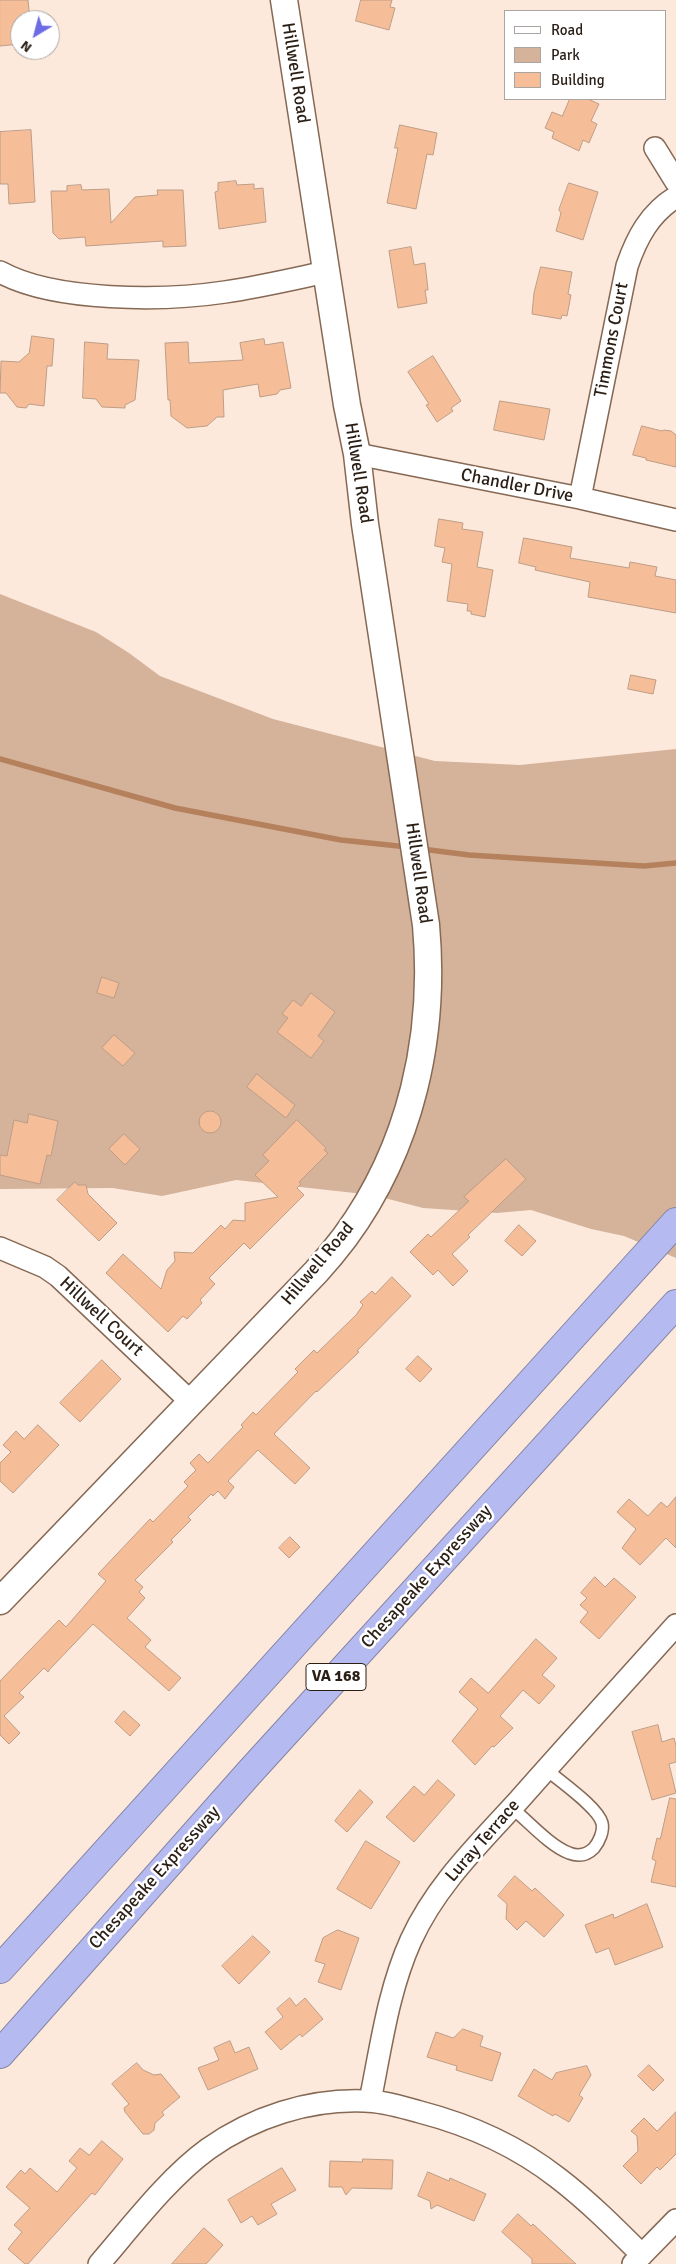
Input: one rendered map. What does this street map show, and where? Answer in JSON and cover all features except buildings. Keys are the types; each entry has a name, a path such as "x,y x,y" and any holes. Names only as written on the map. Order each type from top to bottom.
{"highway":[{"name":"VA 168","path":"0,1969 676,1222"},
{"name":"Chesapeake Expressway","path":"0,2054 249,1773 676,1304"}],"street":[{"name":"Hillwell Road","path":"0,1601 316,1272 345,1237 373,1193 396,1145 408,1114 419,1072 427,1019 429,978 426,925 356,454 284,0"},
{"path":"655,148 676,182"},
{"name":"Timmons Court","path":"580,498 627,266 634,246 651,217 676,197"},
{"path":"0,272 32,285 81,295 146,297 224,292 326,272"},
{"name":"Chandler Drive","path":"356,454 580,498 676,520"},
{"name":"Hillwell Court","path":"0,1248 45,1267 58,1276 191,1402"},
{"name":"Luray Terrace","path":"370,2101 391,1997 411,1940 446,1881 676,1625"},
{"path":"98,2264 184,2169 208,2150 236,2131 262,2119 297,2108 335,2102 370,2101 394,2105 447,2119 506,2144 558,2178 595,2209 637,2259 676,2220"}],"lane":[{"path":"512,1808 558,1847 568,1853 579,1856 590,1852 601,1835 602,1823 595,1812 546,1769"}],"green space":[{"path":"0,594 96,632 160,676 273,719 435,761 520,765 676,749 676,1258 624,1236 591,1229 531,1210 497,1213 423,1208 373,1195 236,1180 162,1196 113,1188 0,1189"}],"waterway":[{"path":"0,759 175,808 341,840 408,847"},
{"path":"422,849 469,855 644,866 676,863"}]}
